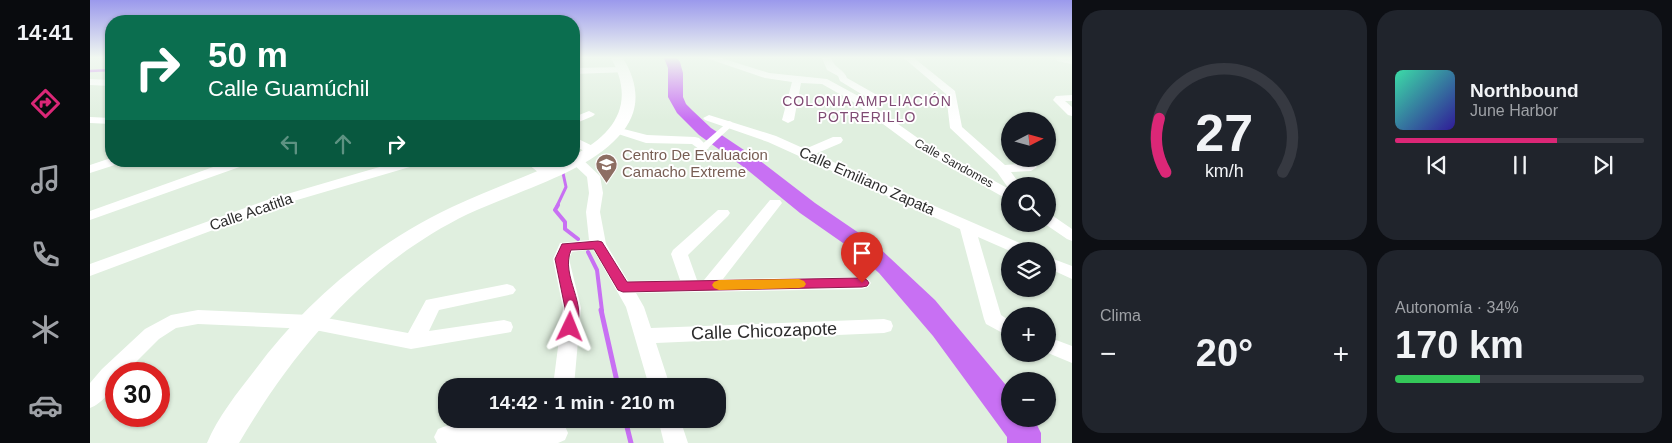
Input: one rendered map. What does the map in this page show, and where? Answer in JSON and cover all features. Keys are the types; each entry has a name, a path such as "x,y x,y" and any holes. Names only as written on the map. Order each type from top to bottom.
{"main road":[{"path":"581,151 616,130 628,111 631,96 627,79"},
{"path":"222,443 284,353 310,322 351,282 390,252 458,212 548,173 557,167"}],"street":[{"path":"787,79 797,80 788,120"},
{"path":"843,79 880,101"},
{"path":"933,79 951,93 956,128 1002,169 1008,177"},
{"name":"Calle Sandomes","path":"797,80 824,81 856,98 891,126 918,144 1001,190"},
{"path":"90,82 105,83"},
{"path":"1072,98 1060,98 1058,100 1072,113"},
{"path":"580,118 589,114"},
{"name":"Calle Emiliano Zapata","path":"709,118 772,138 1003,242"},
{"path":"90,120 105,121"},
{"path":"616,130 646,139 701,145 728,125"},
{"path":"806,153 838,140"},
{"path":"581,151 593,176 596,193 592,212 598,244 635,307 658,378"},
{"path":"90,169 105,164"},
{"path":"90,216 226,167"},
{"name":"Calle Acatitla","path":"90,270 275,202 395,167"},
{"path":"539,167 548,173"},
{"path":"1002,169 1016,168"},
{"path":"709,285 775,202"},
{"path":"691,286 679,254 723,213"},
{"path":"1056,225 1072,236"},
{"path":"967,226 993,319 1001,324"},
{"path":"564,378 572,308 561,259 566,247 598,244"},
{"path":"1056,266 1072,273"},
{"path":"623,287 862,283"},
{"path":"414,341 432,305 506,290"},
{"path":"90,399 109,375 134,349 152,334 171,322 198,317 310,322 414,341 504,327"},
{"name":"Calle Chicozapote","path":"645,336 884,326"},
{"path":"1056,348 1072,355"},
{"path":"672,428 676,443"},
{"path":"446,437 557,432"}],"waterway":[{"path":"675,79 675,97 682,110 705,131 752,164 807,208 867,249 887,267 943,328 1001,403"},
{"path":"557,206 566,187 563,173"},
{"path":"558,205 555,210 565,222 565,229 578,239"},
{"path":"588,252 597,270 602,311"},
{"path":"601,310 616,378"},
{"path":"1019,427 1024,433 1024,443"},
{"path":"627,428 631,443"}],"slow traffic":[{"path":"719,285 799,284"}],"place":[{"name":"Centro De Evaluacion Camacho Extreme","path":"606,183"}],"district":[{"name":"COLONIA AMPLIACIÓN POTRERILLO","path":"867,109"}],"route":[{"path":"570,327 572,308 561,259 566,247 598,244 623,287 862,283"}]}
